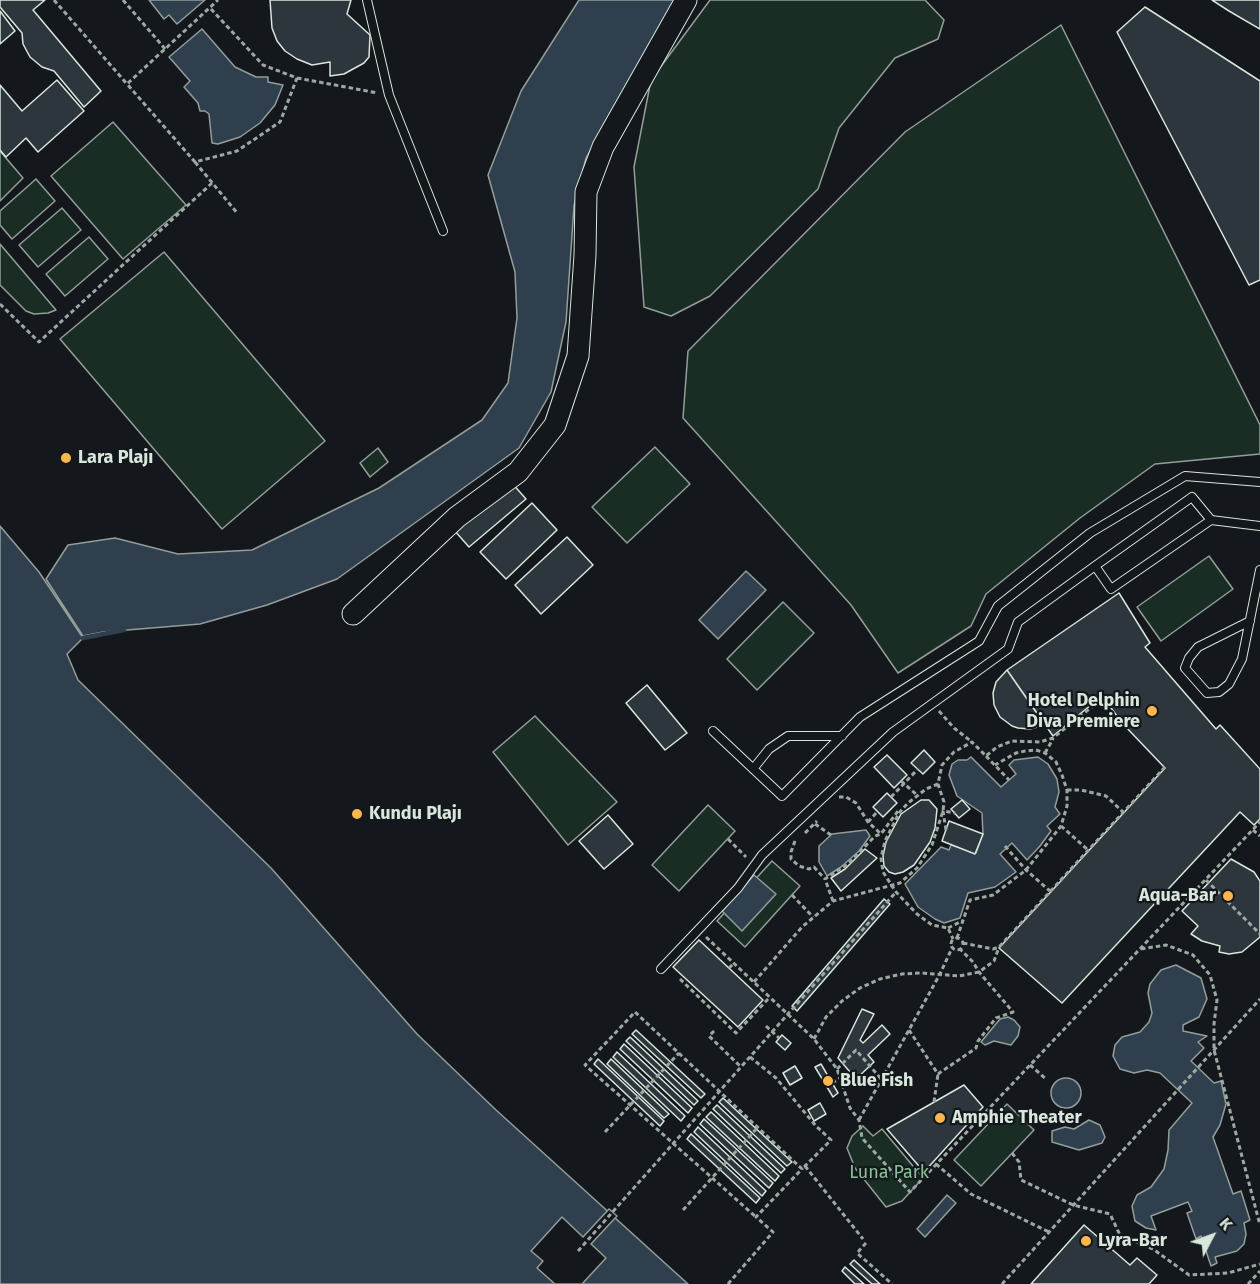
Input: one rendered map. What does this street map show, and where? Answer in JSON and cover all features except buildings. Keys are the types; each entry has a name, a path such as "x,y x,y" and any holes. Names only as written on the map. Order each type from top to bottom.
{"street":[{"path":"353,614 457,517 518,472 555,425 578,356 585,255 586,192 603,147 686,0"}],"lane":[{"path":"367,0 389,95 443,231"},
{"path":"713,731 782,796 860,717 979,641 998,606 1090,532 1185,476 1260,482"},
{"path":"661,969 738,888 762,855 893,732 1008,650 1018,622 1192,497 1211,520"},
{"path":"1095,566 1111,589 1211,520 1260,526"},
{"path":"1250,621 1198,647 1189,658 1185,668 1207,693 1219,692 1229,684 1242,659 1250,621 1260,570"},
{"path":"753,769 768,749 788,736 842,736"}],"path":[{"path":"54,0 238,214"},
{"path":"123,0 166,50"},
{"path":"127,84 218,0"},
{"path":"210,9 263,66 297,78 389,95"},
{"path":"195,162 237,151 280,122 297,78"},
{"path":"0,304 39,342 212,183"},
{"path":"986,756 997,747 1012,741 1041,742 1053,738 1103,698"},
{"path":"933,703 954,728 972,742 1009,780"},
{"path":"1045,753 1053,738"},
{"path":"754,982 813,917 833,901 900,883 917,868 932,845 943,811 944,802 938,784 942,765 954,752 972,742"},
{"path":"860,1120 940,974 952,948 951,942 955,938 970,900 993,896 1015,880 1026,870 1061,826 1067,806 1067,790 1056,762 1045,753 1036,750 1016,753 995,765"},
{"path":"814,1039 826,1017 842,1001 860,988 880,979 902,974 960,976 979,972 994,961 999,947 1165,767"},
{"path":"891,797 918,769"},
{"path":"903,782 917,795"},
{"path":"825,879 848,864 875,836 881,834 893,817 917,795 938,784"},
{"path":"1067,790 1081,790 1106,796 1123,812"},
{"path":"836,798 851,799 861,808 868,822 881,834"},
{"path":"943,811 955,813"},
{"path":"943,811 946,830"},
{"path":"868,822 877,812"},
{"path":"899,813 885,841 881,858 883,872 890,885 932,925 948,928 962,921"},
{"path":"820,817 792,846 791,859 799,866 809,869 814,867 825,879 833,901"},
{"path":"698,930 814,1039 837,1069 850,1108 860,1120 862,1138 910,1192 1260,822"},
{"path":"815,824 831,835"},
{"path":"1061,826 1088,850"},
{"path":"1253,830 1260,836"},
{"path":"728,839 755,865"},
{"path":"1005,846 1026,870 1050,891"},
{"path":"1206,880 1260,934"},
{"path":"578,1251 896,892"},
{"path":"792,895 813,917"},
{"path":"948,928 955,938 963,943 993,949 999,947"},
{"path":"960,949 963,943"},
{"path":"1140,949 1166,945 1193,955 1210,975 1217,1000 1214,1050 1260,1225"},
{"path":"938,1074 976,1048 978,1041 996,1018 1012,1012 973,962 960,949 952,948"},
{"path":"729,969 734,963"},
{"path":"680,979 736,1033 770,998"},
{"path":"1002,1284 1260,999"},
{"path":"728,1284 773,1232 585,1065 635,1012 803,1168 865,1241 857,1253 892,1284"},
{"path":"766,1026 779,1038"},
{"path":"909,1030 938,1074 934,1102"},
{"path":"714,1031 709,1036 741,1067"},
{"path":"837,1069 856,1050 882,1080"},
{"path":"606,1132 679,1053"},
{"path":"750,1057 776,1078 816,1126 831,1140 756,1217"},
{"path":"1030,1065 1046,1079"},
{"path":"832,1083 840,1078"},
{"path":"683,1210 758,1127"},
{"path":"1012,1153 1019,1162 1021,1180 1073,1205 1110,1214 1120,1235 1153,1249 1189,1275 1228,1273 1260,1264"},
{"path":"936,1164 971,1194 1049,1232"},
{"path":"1248,1284 1260,1271"}],"green space":[{"path":"710,0 925,0 944,20 938,39 895,58 839,128 818,189 710,296 671,316 644,307 634,167 651,80"},
{"path":"1061,25 1260,425 1260,454 1155,464 1080,518 986,594 971,626 898,673 851,605 683,418 688,351 905,132"},
{"path":"113,122 186,205 123,259 51,176"},
{"path":"0,151 23,178 0,201"},
{"path":"36,179 55,201 12,239 0,225 0,211"},
{"path":"62,208 81,230 38,267 19,245"},
{"path":"89,237 108,259 65,296 46,274"},
{"path":"0,244 56,310 34,314 26,311 0,285"},
{"path":"164,252 325,441 222,529 60,339"},
{"path":"655,447 690,484 627,543 592,507"},
{"path":"378,448 388,462 370,477 360,463"},
{"path":"1209,556 1233,589 1161,641 1137,607"},
{"path":"783,602 814,633 757,690 727,659"},
{"path":"535,716 617,802 568,845 493,752"},
{"path":"708,805 735,831 679,891 652,865"},
{"path":"772,861 800,886 745,947 717,921"},
{"path":"1007,1104 1034,1130 981,1186 954,1160"},
{"name":"Luna Park","path":"863,1126 873,1136 882,1129 923,1178 902,1201 886,1207 855,1168 847,1148 852,1136"}],"water":[{"path":"149,0 205,0 177,24 169,15 164,19"},
{"path":"579,0 675,0 586,158 574,206 566,322 551,392 519,448 337,579 267,605 200,624 103,632 83,636 46,579 68,545 115,538 178,554 252,550 379,488 482,420 508,383 517,318 515,272 488,175 521,91"},
{"path":"202,29 235,67 256,77 268,77 268,82 283,85 275,105 260,123 240,137 218,144 212,143 209,114 200,111 198,103 184,87 190,81 169,57"},
{"path":"0,526 39,572 83,638 67,654 78,680 271,868 417,1034 496,1110 688,1284 0,1284"},
{"path":"746,571 766,590 718,639 699,620"},
{"path":"971,757 1001,787 1016,774 1009,765 1014,760 1038,757 1048,764 1057,779 1059,792 1055,807 1060,814 1047,826 1051,831 1027,860 1012,843 1000,854 1016,872 995,887 968,893 960,918 944,923 918,907 905,884 941,847 949,850 951,845 976,853 983,834 982,813 957,796 949,775 952,764"},
{"path":"866,830 870,836 859,851 827,876 819,862 819,846 832,834"},
{"path":"754,875 776,894 742,931 722,911"},
{"path":"1176,965 1201,978 1207,999 1199,1017 1183,1025 1183,1031 1207,1036 1198,1042 1204,1048 1191,1061 1214,1083 1221,1081 1226,1104 1220,1125 1213,1137 1233,1194 1241,1191 1250,1220 1244,1223 1246,1234 1244,1244 1237,1251 1215,1257 1217,1263 1211,1266 1201,1236 1196,1239 1187,1213 1192,1211 1188,1202 1151,1216 1156,1230 1146,1228 1135,1221 1132,1206 1137,1195 1151,1187 1164,1169 1169,1130 1192,1103 1160,1073 1147,1070 1134,1073 1120,1069 1113,1056 1115,1045 1122,1037 1140,1032 1149,1022 1152,1013 1148,993 1150,984 1161,970"},
{"path":"1008,1017 1020,1027 1018,1036 1011,1045 994,1041 985,1045 981,1042 1000,1019"},
{"path":"1066,1078 1076,1083 1081,1093 1076,1103 1066,1108 1056,1103 1051,1093 1056,1083"},
{"path":"1089,1120 1100,1125 1105,1137 1102,1143 1079,1150 1052,1142 1052,1131 1065,1127 1074,1129"},
{"path":"947,1195 956,1203 925,1237 917,1229"}],"pier":[{"path":"609,1209 617,1216 591,1244 606,1258 582,1284 555,1284 537,1268 543,1261 531,1251 562,1217 583,1237"}],"waterway":[{"path":"83,638 124,630"}],"place":[{"name":"Lara Plajı","path":"66,458"},
{"name":"Hotel Delphin Diva Premiere","path":"1152,711"},
{"name":"Kundu Plajı","path":"357,814"},
{"name":"Aqua-Bar","path":"1228,896"},
{"name":"Blue Fish","path":"828,1081"},
{"name":"Amphie Theater","path":"940,1118"},
{"name":"Lyra-Bar","path":"1086,1241"}]}
